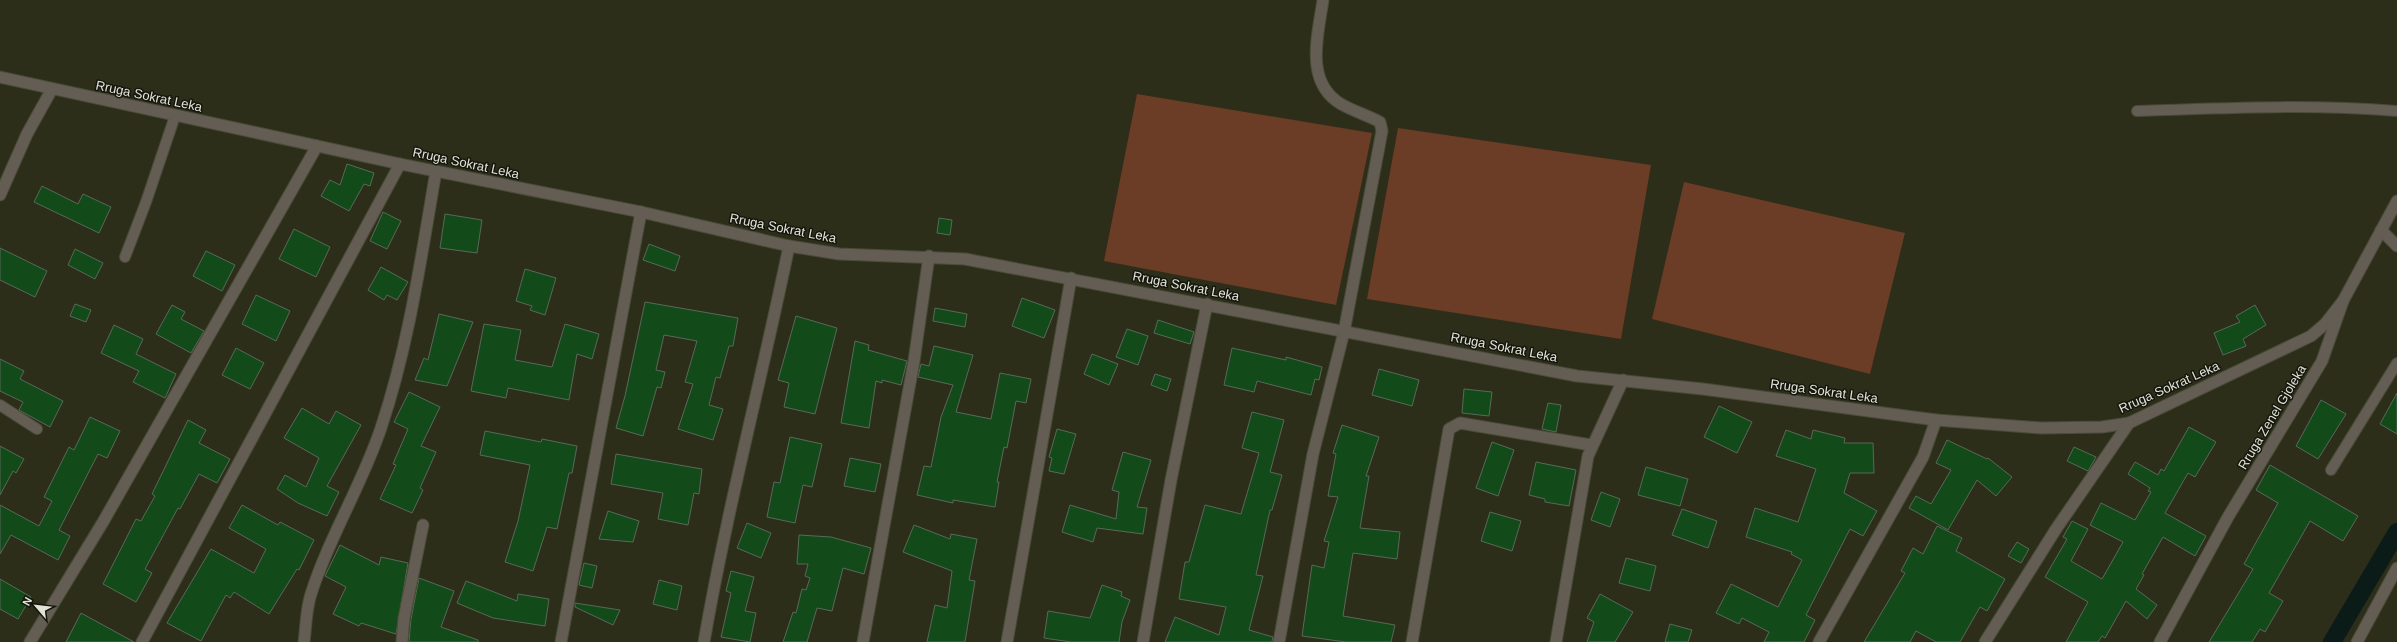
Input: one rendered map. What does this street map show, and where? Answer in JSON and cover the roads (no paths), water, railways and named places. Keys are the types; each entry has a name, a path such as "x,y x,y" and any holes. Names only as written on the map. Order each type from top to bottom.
{"street":[{"path":"1279,642 1313,454 1344,332 1382,131 1380,122 1342,105 1330,96 1321,84 1316,64 1323,0"},
{"name":"Rruga Sokrat Leka","path":"0,78 400,164 641,212 789,246 839,254 929,256 965,259 1071,278 1577,376 1623,380 1936,420 2041,428 2102,427 2129,423 2311,336 2325,324 2343,301"},
{"path":"0,195 27,134 52,89"},
{"path":"30,642 102,522 317,146"},
{"path":"142,642 400,164"},
{"path":"304,642 310,596 321,565 365,472 396,382 410,324 436,171"},
{"name":"Rruga Zenel Gjoleka","path":"2160,642 2228,517 2322,361 2343,301 2397,201"},
{"path":"561,642 641,212"},
{"path":"2381,230 2397,246"},
{"path":"704,642 732,496 768,347 789,246"},
{"path":"863,642 914,361 929,256"},
{"path":"1007,642 1071,278"},
{"path":"1143,642 1171,480 1207,304"},
{"path":"1556,642 1588,456 1623,380"},
{"path":"1819,642 1920,463 1936,420"},
{"path":"1985,642 2056,529 2129,423"},
{"path":"1412,642 1449,429 1460,424 1592,445"},
{"path":"402,642 404,618 423,525"},
{"path":"2357,642 2397,568"}],"lane":[{"path":"2137,111 2275,106 2356,107 2397,111"},
{"path":"125,257 146,202 175,116"},
{"path":"2331,470 2397,363"},
{"path":"0,405 37,430"}],"waterway":[{"path":"2332,642 2397,532"}]}
